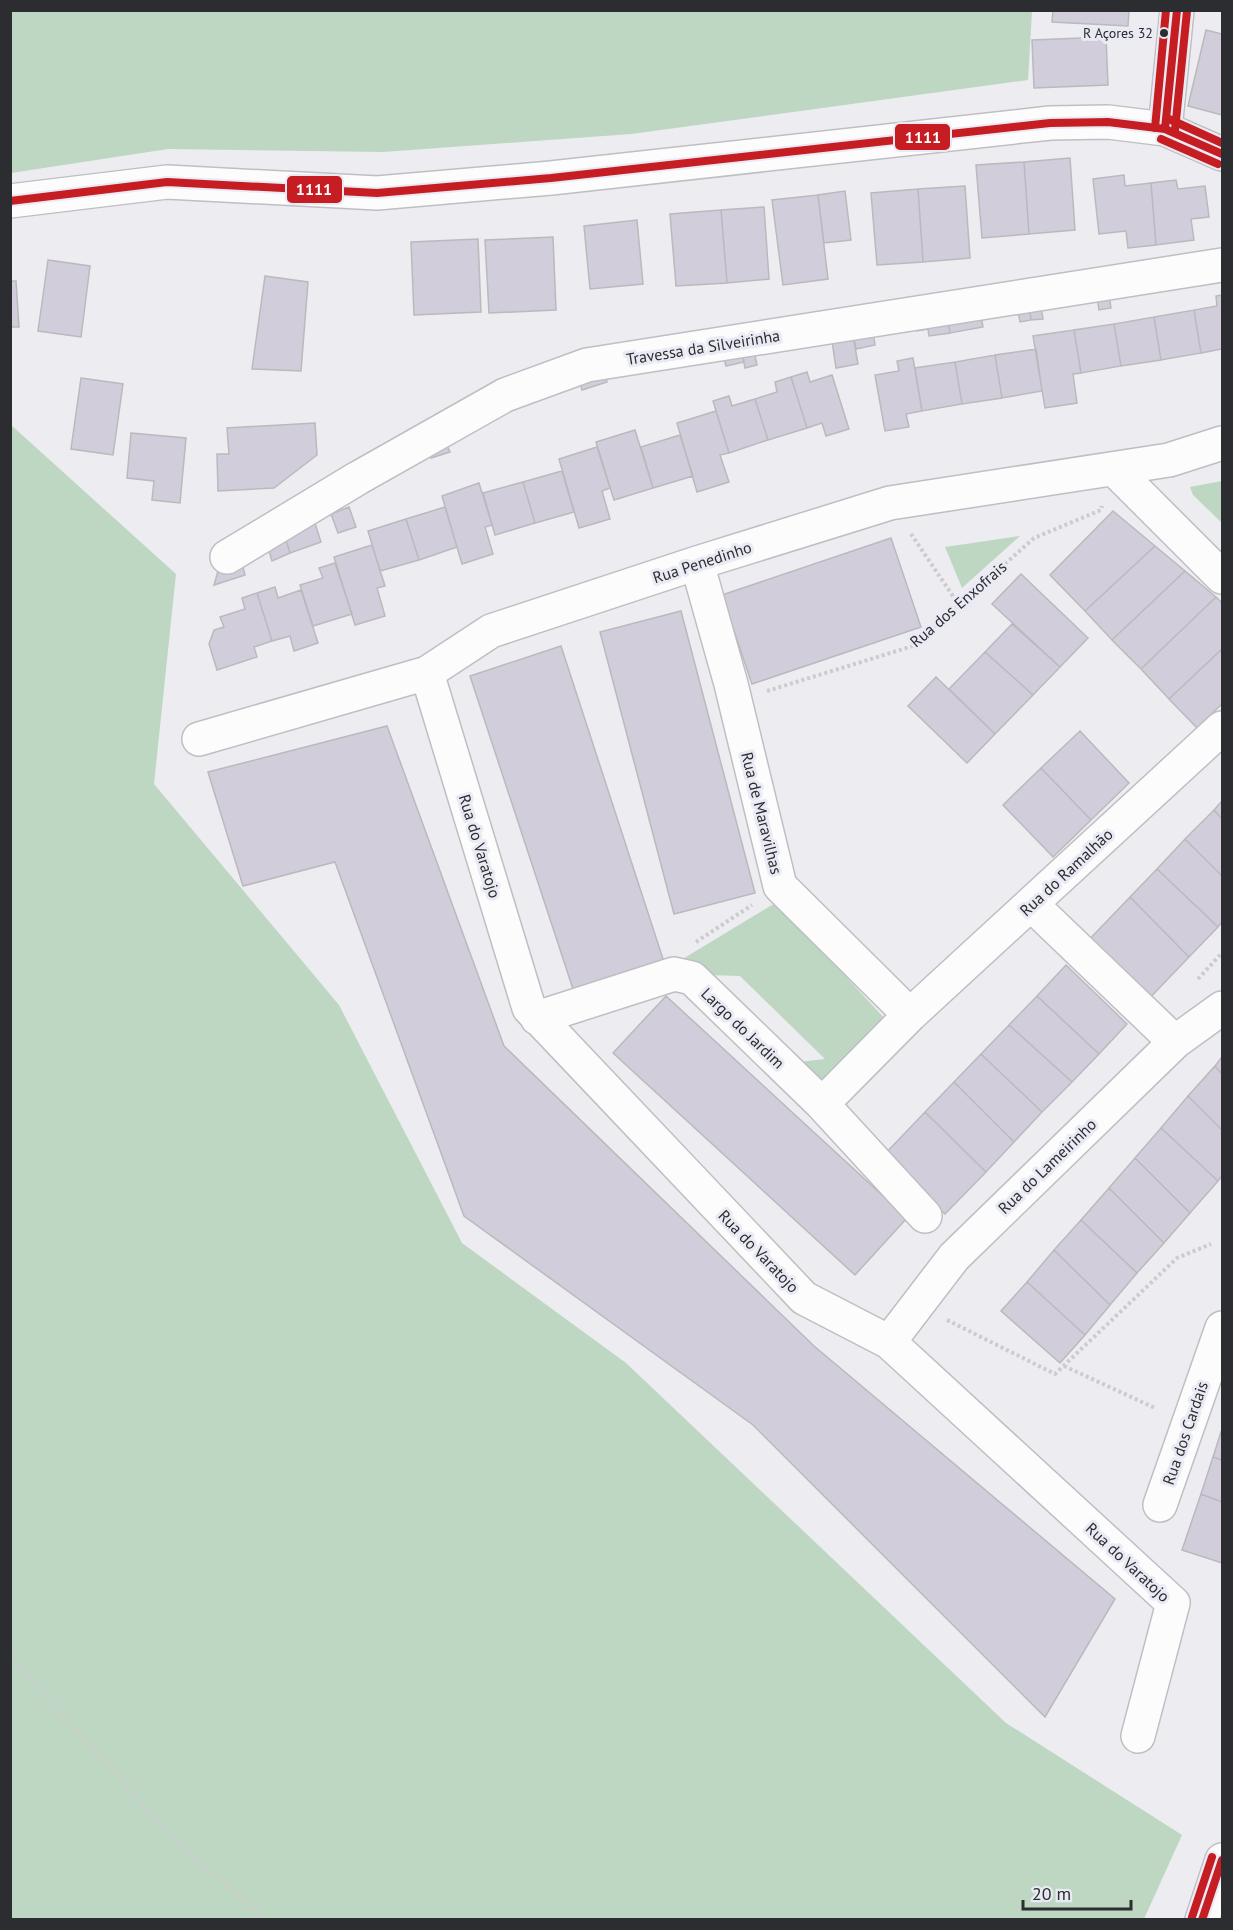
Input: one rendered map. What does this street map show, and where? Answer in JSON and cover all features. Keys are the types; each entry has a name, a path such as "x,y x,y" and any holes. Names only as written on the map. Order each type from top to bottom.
{"street":[{"path":"1165,129 1177,10"},
{"path":"10,201 168,182 377,193 562,177 1050,123 1108,122 1165,129 1222,154"},
{"name":"Travessa da Silveirinha","path":"227,557 358,478 505,395 587,365 1222,265"},
{"name":"Rua Penedinho","path":"199,739 428,673 491,631 697,563 890,503 1169,460 1222,443"},
{"path":"1113,470 1222,577"},
{"name":"Rua de Maravilhas","path":"697,563 731,684 780,886 909,1015"},
{"name":"Rua do Varatojo","path":"428,673 529,1008 537,1018 804,1298 889,1342 1173,1603 1138,1736"},
{"name":"Rua do Ramalhão","path":"909,1015 1222,728"},
{"path":"1031,904 1175,1042"},
{"name":"Largo do Jardim","path":"537,1018 674,974 692,978 822,1104 926,1216"},
{"name":"Rua do Lameirinho","path":"889,1342 954,1257 1175,1042 1222,1008"},
{"path":"822,1104 909,1015"},
{"name":"Rua dos Cardais","path":"1160,1505 1222,1328"},
{"path":"1202,1920 1222,1860"}],"path":[{"name":"Rua dos Enxofrais","path":"731,684 768,691 913,646 1034,538 1101,510 1113,470"},
{"path":"890,503 959,605"},
{"path":"689,947 780,886"},
{"path":"917,1305 1055,1374 1177,1258 1211,1244"},
{"path":"1064,1366 1155,1408"},
{"path":"10,1657 177,1842 266,1920"}],"green space":[{"path":"11,10 1032,11 1028,80 631,134 383,152 168,149 11,173"},
{"path":"11,425 176,574 154,784 339,1005 462,1243 626,1363 1006,1723 1182,1835 1144,1919 11,1919"},
{"path":"1222,481 1222,523 1193,495 1190,487"},
{"path":"1020,536 962,588 945,547"},
{"path":"777,902 885,1019 827,1080 817,1079 799,1062 825,1059 740,976 707,975 681,960"}],"building":[{"path":"1053,10 1129,10 1128,26 1052,22"},
{"path":"1206,30 1222,34 1222,115 1188,106"},
{"path":"1106,37 1108,85 1034,88 1032,40"},
{"path":"1070,158 1075,230 1029,234 1024,162"},
{"path":"1024,162 1029,234 982,238 976,165"},
{"path":"1124,175 1125,186 1151,183 1156,245 1128,248 1126,231 1099,234 1093,179"},
{"path":"1176,180 1178,189 1205,186 1209,217 1191,219 1194,240 1156,245 1151,183"},
{"path":"965,186 970,258 923,262 918,189"},
{"path":"918,189 923,262 877,265 871,193"},
{"path":"845,191 851,240 824,243 818,195"},
{"path":"818,195 828,279 783,285 772,200"},
{"path":"764,207 769,279 727,283 721,210"},
{"path":"721,210 727,283 676,286 670,214"},
{"path":"637,220 643,284 590,289 584,226"},
{"path":"553,237 556,310 489,313 485,240"},
{"path":"478,239 481,312 414,315 411,242"},
{"path":"48,260 90,266 81,337 38,331"},
{"path":"265,276 308,282 301,371 252,369"},
{"path":"10,281 16,281 19,327 10,327"},
{"path":"1108,290 1111,308 1099,310 1096,291"},
{"path":"1222,295 1222,349 1201,353 1194,310 1217,306 1216,296"},
{"path":"1040,301 1043,319 1031,320 1029,302"},
{"path":"1029,308 1031,320 1020,322 1018,310"},
{"path":"980,310 983,327 950,333 947,315"},
{"path":"1194,310 1201,353 1161,360 1154,317"},
{"path":"947,315 950,333 929,336 928,329 917,331 915,321"},
{"path":"1154,317 1161,360 1121,366 1114,324"},
{"path":"1114,324 1121,366 1081,373 1074,330"},
{"path":"872,326 875,345 856,349 852,330"},
{"path":"852,330 858,364 836,368 831,334"},
{"path":"1074,330 1081,373 1073,374 1077,403 1045,408 1033,336"},
{"path":"753,346 757,365 745,368 741,348"},
{"path":"741,348 744,362 726,366 722,351"},
{"path":"1036,349 1042,391 1002,398 995,355"},
{"path":"995,355 1002,398 962,404 955,362"},
{"path":"913,358 922,411 906,414 909,427 885,431 875,375 899,371 897,361"},
{"path":"955,362 962,404 922,411 915,368"},
{"path":"604,370 607,382 582,390 578,376"},
{"path":"807,372 810,382 832,375 849,429 826,436 822,423 807,428 791,377"},
{"path":"791,377 807,428 768,440 755,399 777,392 775,382"},
{"path":"81,378 123,384 113,455 71,449"},
{"path":"729,396 732,406 755,399 768,440 729,453 713,401"},
{"path":"716,411 729,453 720,455 729,482 697,492 677,423"},
{"path":"315,423 317,455 274,488 218,491 217,454 229,454 227,428"},
{"path":"635,430 653,488 614,500 596,442"},
{"path":"131,433 186,438 180,503 152,500 154,481 127,478"},
{"path":"680,435 693,476 653,488 641,447"},
{"path":"445,440 450,452 431,458 428,449"},
{"path":"597,447 610,488 602,491 610,519 579,528 559,459"},
{"path":"562,471 574,512 535,523 523,482"},
{"path":"523,482 535,523 495,535 483,493"},
{"path":"479,483 492,525 485,527 493,554 462,564 442,496"},
{"path":"349,507 356,527 338,533 331,514"},
{"path":"445,507 457,547 419,560 406,519"},
{"path":"1113,511 1155,546 1085,611 1050,575"},
{"path":"313,517 321,542 290,553 284,534"},
{"path":"406,519 419,560 380,571 368,531"},
{"path":"284,534 290,553 272,561 267,544"},
{"path":"891,538 921,627 752,684 722,595"},
{"path":"372,545 385,586 377,588 385,616 355,625 334,557"},
{"path":"1155,546 1185,571 1112,640 1085,611"},
{"path":"241,559 245,575 214,585 218,571"},
{"path":"335,563 352,614 313,626 300,585 323,578 319,568"},
{"path":"1185,571 1216,597 1141,669 1112,640"},
{"path":"1021,574 1088,638 1060,667 992,604"},
{"path":"275,587 278,598 301,590 318,643 294,651 290,636 272,641 257,593"},
{"path":"257,593 272,641 254,647 257,657 217,670 209,644 214,630 224,627 220,617 245,609 242,598"},
{"path":"1216,597 1222,603 1222,649 1169,699 1141,669"},
{"path":"681,611 755,893 674,914 600,632"},
{"path":"1012,624 1060,667 1033,695 985,652"},
{"path":"561,646 664,962 574,992 470,676"},
{"path":"1222,649 1222,704 1197,728 1169,699"},
{"path":"985,652 1033,695 995,734 949,689"},
{"path":"936,677 995,734 967,763 908,706"},
{"path":"387,726 504,1046 814,1346 1115,1599 1045,1717 753,1425 464,1216 335,862 243,886 208,772"},
{"path":"1080,731 1129,783 1091,820 1041,768"},
{"path":"1041,768 1091,820 1053,857 1003,805"},
{"path":"1222,801 1222,819 1214,810"},
{"path":"1214,810 1222,819 1222,876 1185,839"},
{"path":"1185,839 1222,876 1222,922 1218,927 1157,869"},
{"path":"1157,869 1218,927 1189,957 1130,897"},
{"path":"1130,897 1189,957 1144,1004 1083,946"},
{"path":"1066,965 1127,1024 1099,1054 1037,996"},
{"path":"666,996 907,1218 855,1275 613,1053"},
{"path":"1037,996 1099,1054 1072,1082 1009,1025"},
{"path":"1009,1025 1072,1082 1042,1112 981,1054"},
{"path":"981,1054 1042,1112 1014,1142 954,1082"},
{"path":"1222,1057 1222,1074 1215,1066"},
{"path":"1215,1066 1222,1074 1222,1130 1188,1096"},
{"path":"954,1082 1014,1142 986,1172 925,1112"},
{"path":"1188,1096 1222,1130 1222,1176 1218,1181 1161,1128"},
{"path":"925,1112 986,1172 945,1214 884,1155"},
{"path":"1161,1128 1218,1181 1190,1213 1135,1158"},
{"path":"1135,1158 1190,1213 1164,1243 1109,1188"},
{"path":"1109,1188 1164,1243 1137,1273 1081,1220"},
{"path":"1081,1220 1137,1273 1110,1305 1054,1250"},
{"path":"1054,1250 1110,1305 1085,1335 1027,1282"},
{"path":"1027,1282 1085,1335 1060,1363 1001,1311"},
{"path":"1222,1429 1222,1460 1213,1457"},
{"path":"1213,1457 1222,1460 1222,1502 1201,1494"},
{"path":"1201,1494 1222,1502 1222,1563 1182,1550"}],"transit line":[{"path":"1155,128 1166,10"},
{"name":"1111","path":"1165,129 1177,10"},
{"path":"1175,130 1187,11"},
{"path":"1169,119 1222,143"},
{"name":"1111","path":"10,201 167,182 377,193 551,178 1050,123 1108,122 1165,129 1222,154"},
{"path":"1161,139 1218,164"},
{"path":"1192,1917 1212,1857"},
{"name":"1111","path":"1202,1920 1222,1860"}],"place":[{"name":"R Açores 32","path":"1164,33"}]}
